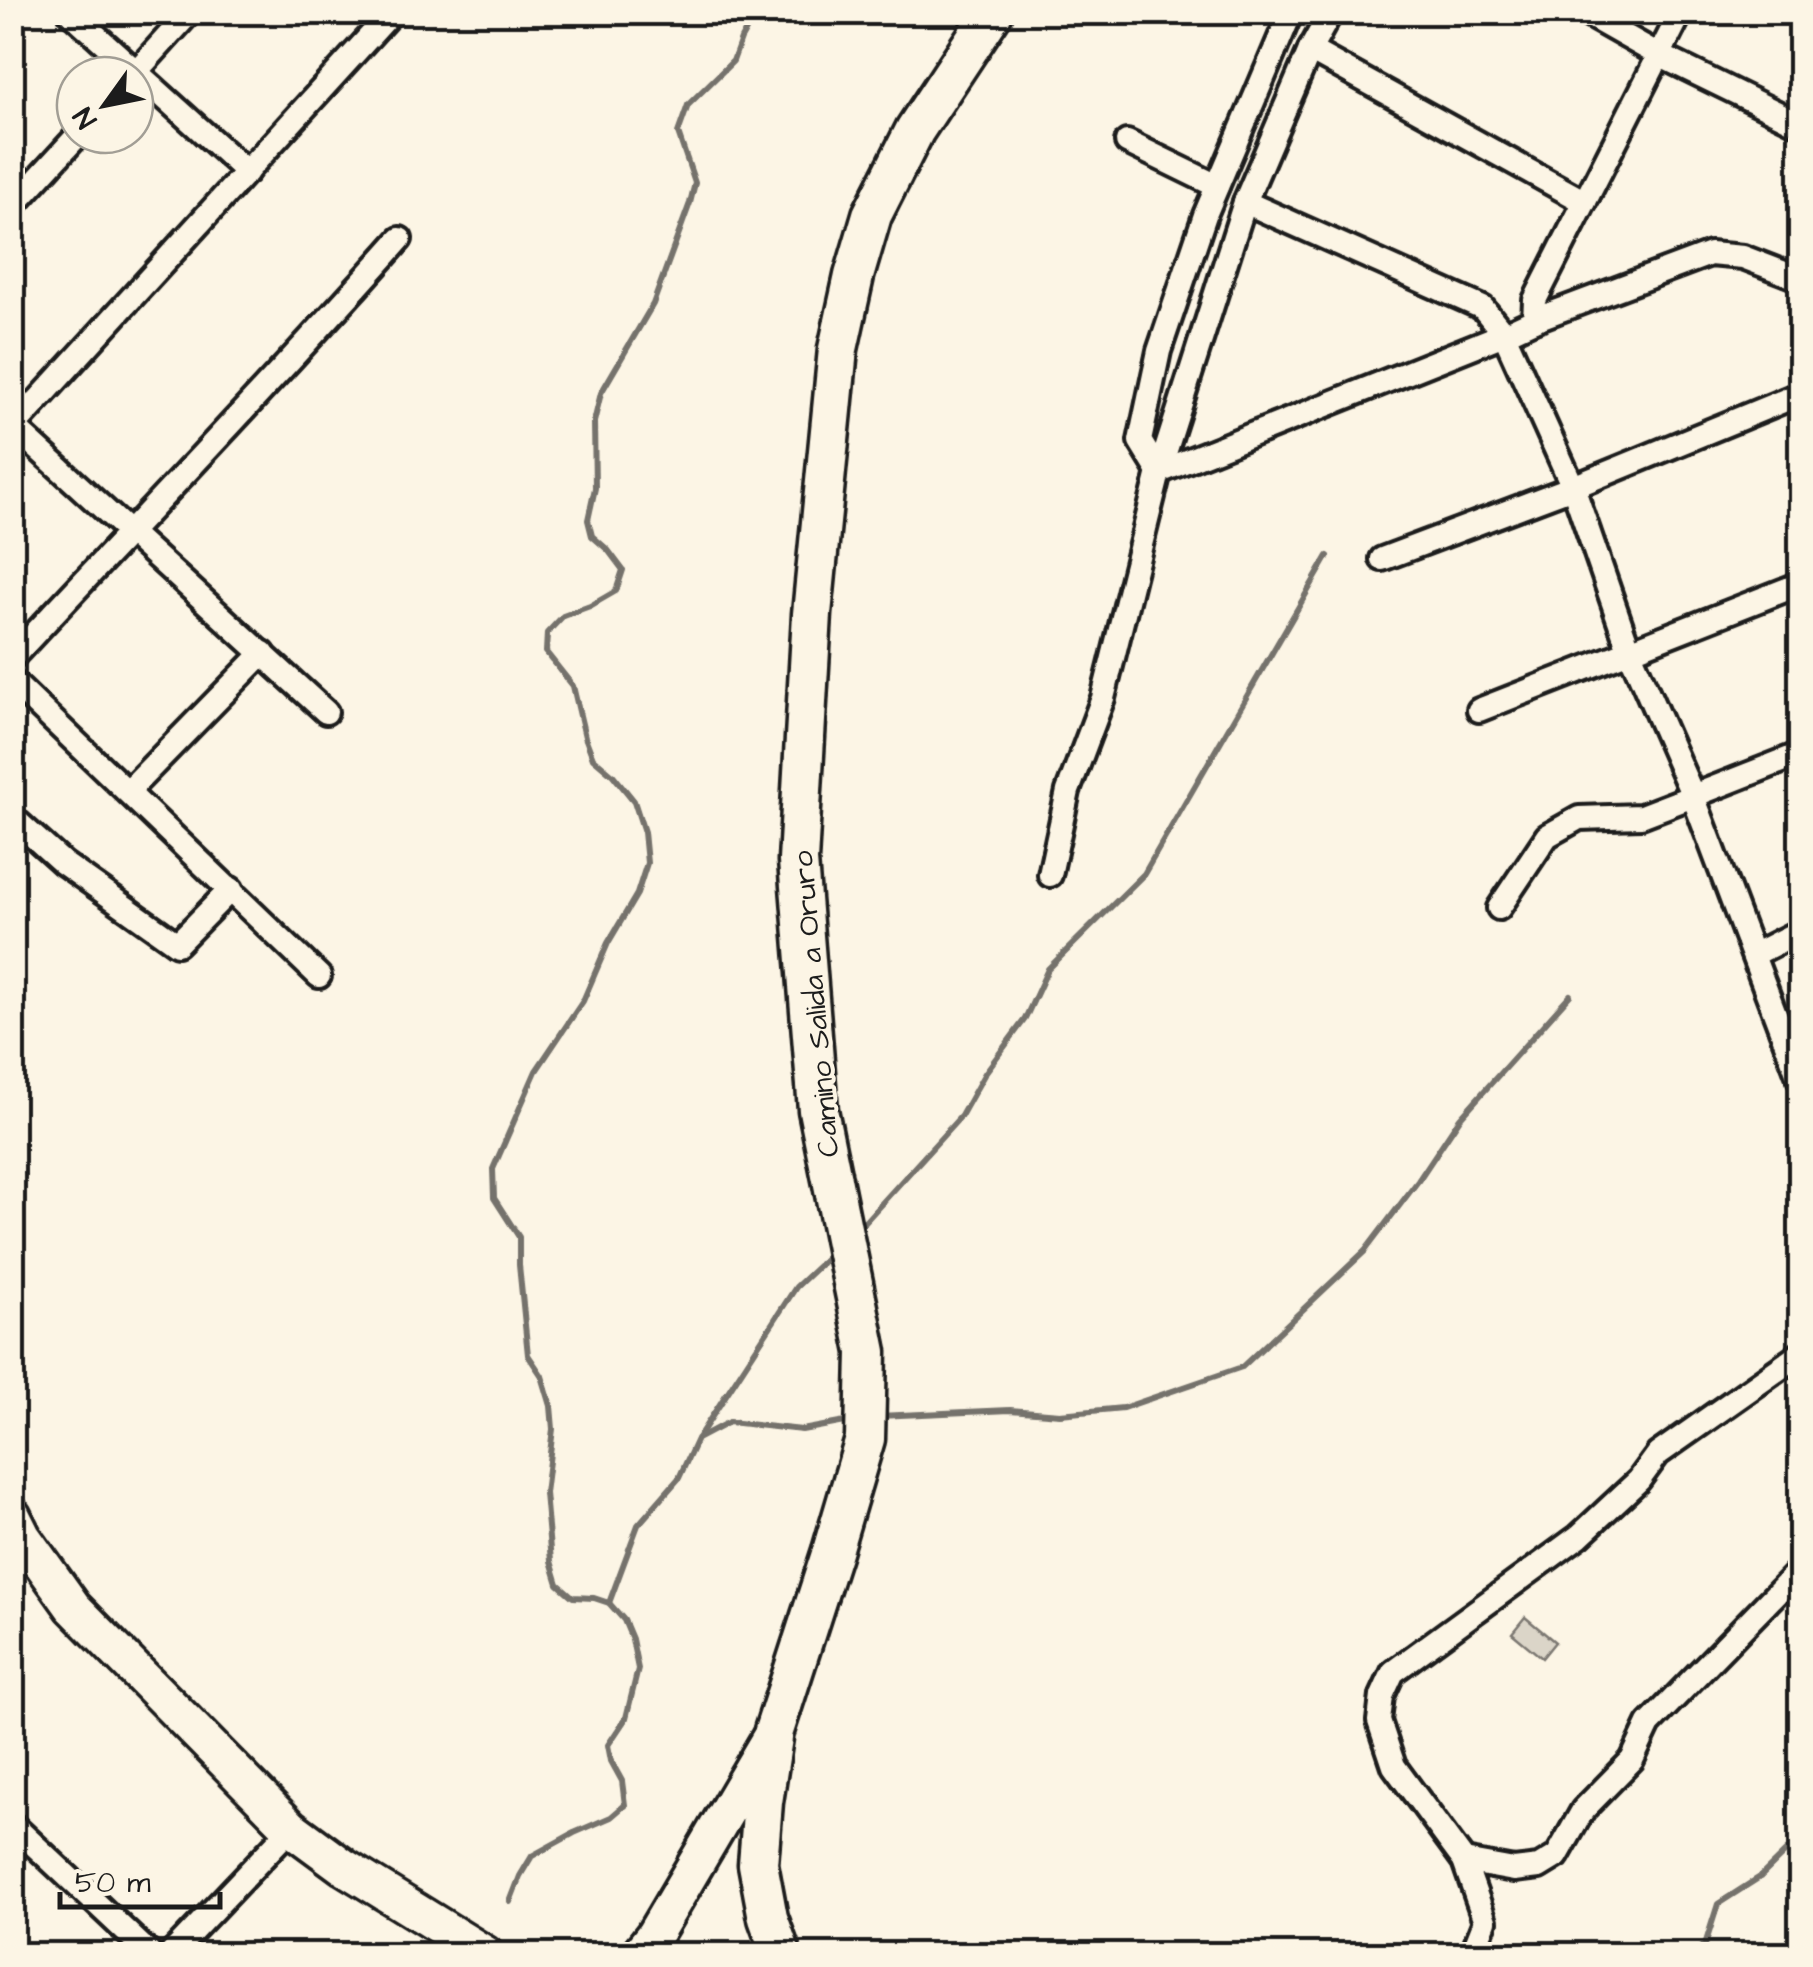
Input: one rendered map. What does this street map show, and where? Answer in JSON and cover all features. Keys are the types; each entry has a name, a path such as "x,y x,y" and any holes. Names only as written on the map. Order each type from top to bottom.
{"highway":[{"name":"Camino Salida a Oruro","path":"781,1954 768,1918 758,1864 774,1731 865,1439 867,1352 818,1110 798,861 812,614 838,349 872,215 916,130 993,12"}],"main road":[{"path":"12,1515 73,1607 291,1828 344,1867 485,1954"},
{"path":"639,1954 774,1731"}],"street":[{"path":"70,12 115,55"},
{"path":"151,55 190,12"},
{"path":"326,712 13,427 392,12"},
{"path":"1159,472 1140,441 1159,351 1205,215 1291,12"},
{"path":"1050,875 1068,791 1103,698 1159,472 1245,202 1330,12"},
{"path":"1583,12 1659,55 1800,124"},
{"path":"1534,320 1535,300 1681,12"},
{"path":"1310,50 1584,202"},
{"path":"155,92 246,172"},
{"path":"1127,142 1217,186"},
{"path":"12,206 59,155"},
{"path":"1245,202 1483,308 1504,334 1573,486 1630,652 1693,796 1800,1080"},
{"path":"12,658 284,370 400,239"},
{"path":"1159,472 1534,320 1710,254 1744,257 1800,279"},
{"path":"1382,559 1800,394"},
{"path":"1478,710 1800,584"},
{"path":"128,791 263,653"},
{"path":"12,682 319,976"},
{"path":"1499,908 1547,836 1579,818 1641,816 1800,754"},
{"path":"12,818 63,863 176,944 231,890"},
{"path":"1755,954 1800,931"},
{"path":"1472,1954 1485,1921 1464,1862 1394,1766 1378,1721 1382,1696 1393,1672 1579,1536 1639,1480 1658,1454 1800,1354"},
{"path":"1464,1862 1514,1870 1539,1868 1557,1856 1583,1810 1632,1760 1649,1724 1800,1569"},
{"path":"12,1824 150,1954"},
{"path":"170,1954 291,1828"}],"shaded area":[{"path":"1525,1617 1555,1642 1542,1658 1512,1633"}],"waterway":[{"path":"510,1902 532,1856 611,1817 625,1805 622,1781 611,1761 608,1745 626,1718 638,1669 624,1620 609,1603 573,1597 558,1584 551,1561 545,1493 553,1429 551,1406 542,1376 528,1355 519,1237 494,1198 493,1169 536,1071 583,1001 608,943 637,894 647,863 644,832 634,801 593,758 573,686 546,652 547,633 563,616 616,591 623,570 592,536 588,520 595,488 594,422 601,393 653,304 690,203 695,183 678,133 688,105 733,61 756,12"},
{"path":"862,1225 961,1116 985,1073 1025,1019 1048,969 1144,874 1328,556"},
{"path":"878,1416 1010,1410 1060,1414 1123,1408 1242,1367 1365,1251 1460,1118 1570,995"},
{"path":"698,1438 796,1287 828,1257"},
{"path":"609,1603 638,1525 679,1478 697,1439 729,1422 802,1430 845,1422"},
{"path":"1693,1954 1705,1945 1718,1904 1760,1877 1800,1838"}]}
